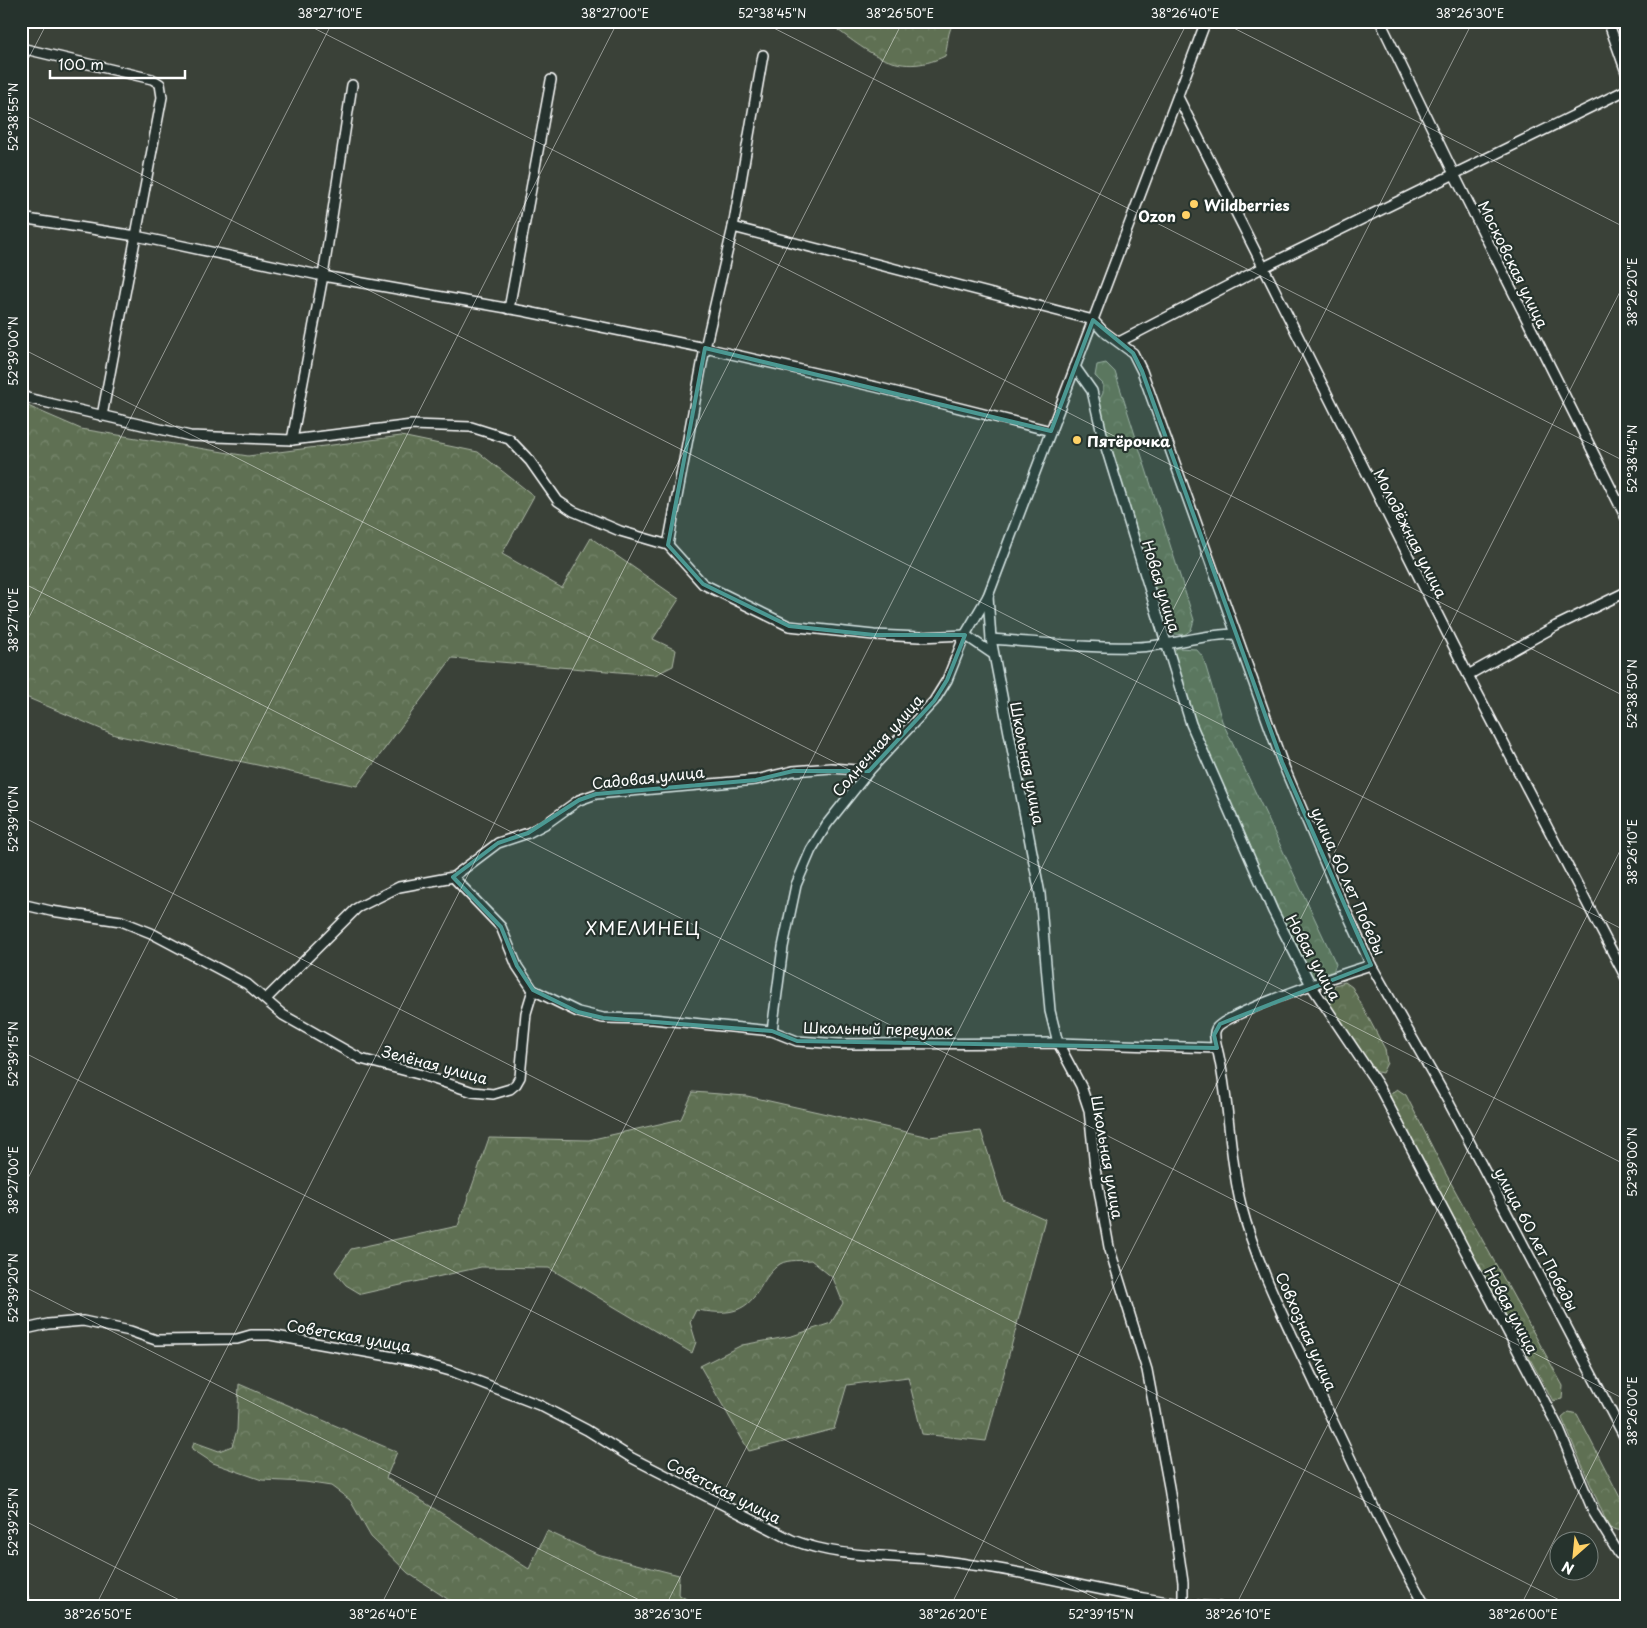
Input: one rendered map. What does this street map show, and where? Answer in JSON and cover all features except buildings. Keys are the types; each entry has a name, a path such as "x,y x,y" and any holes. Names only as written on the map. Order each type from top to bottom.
{"street":[{"name":"Солнечная улица","path":"772,1031 783,947 796,885 811,850 827,824 868,771 934,702 948,680 965,635 988,596 1206,21"},
{"name":"Московская улица","path":"1380,21 1454,174 1626,518"},
{"path":"1608,21 1626,72"},
{"path":"21,48 152,79 160,84 162,97 102,416"},
{"path":"668,545 705,348 734,227 763,55"},
{"path":"509,309 551,80"},
{"path":"292,440 323,276 352,85"},
{"path":"1119,342 1262,268 1626,90"},
{"name":"Молодёжная улица","path":"1178,97 1262,268 1468,675 1626,978"},
{"path":"21,218 136,236 323,276 509,309 705,348 876,387 1051,431"},
{"path":"734,227 1093,320"},
{"name":"улица 60 лет Победы","path":"1093,320 1103,331 1133,353 1142,372 1282,762 1371,964 1448,1101 1626,1440"},
{"name":"Новая улица","path":"1076,367 1092,391 1104,438 1191,724 1274,910 1311,985 1378,1085 1558,1427 1594,1513 1623,1553"},
{"path":"21,394 27,398 190,436 292,440 412,426 470,427 509,439 530,461 558,501 573,511 620,531 668,545 703,584 789,626 874,635 920,637 965,635 994,654"},
{"path":"1468,675 1556,626 1626,592"},
{"name":"Школьная улица","path":"988,596 991,639 1040,894 1050,1011 1058,1043 1081,1086 1088,1110 1094,1168 1110,1246 1147,1370 1170,1487 1183,1582 1183,1606"},
{"path":"991,639 1136,647 1166,645 1220,634 1236,634"},
{"name":"Садовая улица","path":"452,876 498,843 528,833 547,823 580,800 596,794 737,782 793,771 831,768 868,771"},
{"path":"266,999 357,908 398,888 452,876 501,927 517,966 533,990"},
{"name":"Зелёная улица","path":"21,904 51,911 121,920 182,948 247,984 283,1015 360,1059 422,1075 473,1092 493,1094 510,1089 516,1084 520,1077 526,1013 533,990"},
{"path":"1216,1048 1214,1035 1220,1024 1250,1009 1371,964"},
{"name":"Школьный переулок","path":"533,990 578,1012 603,1018 653,1019 772,1031 797,1041 839,1044 1058,1043 1216,1048"},
{"name":"Совхозная улица","path":"1216,1048 1223,1074 1241,1205 1262,1264 1297,1346 1402,1566 1426,1607"},
{"name":"Советская улица","path":"21,1330 48,1324 83,1320 130,1331 156,1340 237,1339 251,1335 279,1337 411,1360 454,1372 539,1405 587,1430 640,1462 792,1540 819,1550 918,1558 987,1567 1183,1606 1219,1607"},
{"path":"21,1591 25,1607"}],"highlighted area":[{"path":"1093,320 1133,353 1142,371 1282,762 1371,965 1220,1024 1214,1035 1217,1048 797,1041 772,1031 603,1018 578,1012 533,990 517,966 501,927 453,877 498,843 528,833 579,800 596,794 756,780 793,771 869,771 934,701 947,680 965,635 874,635 789,626 703,584 668,545 705,348 1051,431"}],"green space":[{"path":"826,21 955,21 949,33 945,56 927,63 911,65 896,63 867,51"},
{"path":"1106,363 1115,372 1194,620 1191,630 1184,635 1166,633 1097,405 1103,393 1103,384 1095,376 1097,365"},
{"path":"21,403 81,429 248,456 401,436 478,452 534,496 502,554 562,588 591,538 679,599 653,639 676,650 673,666 655,675 452,658 357,786 115,735 21,695"},
{"path":"1177,648 1196,649 1203,657 1222,721 1336,964 1333,972 1318,978 1311,978 1278,914 1194,726 1172,652"},
{"path":"1345,982 1352,987 1385,1049 1387,1063 1382,1073 1373,1071 1328,1005 1326,996 1335,985"},
{"path":"1397,1089 1406,1095 1446,1174 1563,1386 1562,1399 1553,1401 1392,1107 1387,1096"},
{"path":"693,1092 747,1096 929,1137 981,1131 1003,1200 1045,1219 986,1441 922,1434 908,1377 847,1385 834,1429 749,1451 700,1366 742,1345 792,1336 831,1323 843,1303 833,1278 811,1260 783,1262 780,1264 769,1274 754,1297 740,1308 725,1312 696,1310 690,1322 696,1342 692,1353 549,1268 481,1267 361,1294 346,1285 335,1272 351,1249 458,1226 489,1138 589,1140 681,1119"},
{"path":"239,1384 397,1452 386,1478 529,1569 547,1531 597,1554 679,1575 678,1594 699,1607 481,1607 449,1600 408,1573 371,1537 350,1500 331,1486 305,1482 262,1480 213,1463 192,1449 194,1442 219,1451 232,1446 237,1430"},
{"path":"1569,1412 1577,1414 1626,1509 1626,1528 1622,1531 1609,1528 1562,1418"}],"place":[{"name":"Wildberries","path":"1194,204"},
{"name":"Ozon","path":"1186,215"},
{"name":"Пятёрочка","path":"1077,440"}],"district":[{"name":"ХМЕЛИНЕЦ","path":"643,927"}]}
